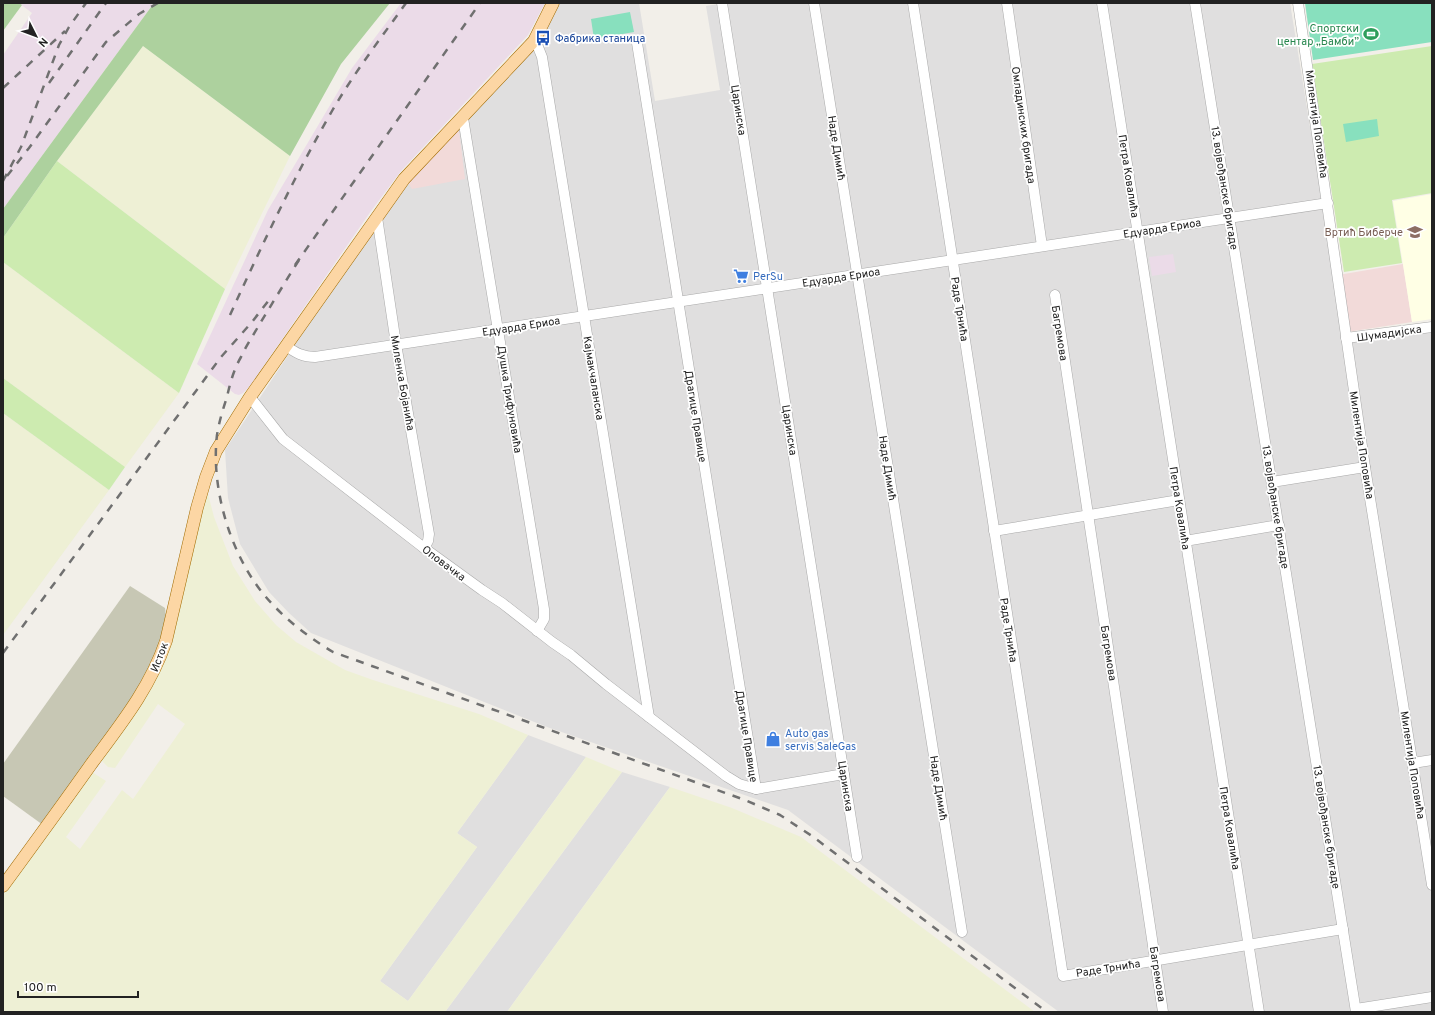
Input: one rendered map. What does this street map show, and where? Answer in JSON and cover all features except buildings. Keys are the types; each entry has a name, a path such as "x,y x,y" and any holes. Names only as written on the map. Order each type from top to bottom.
{"main road":[{"path":"534,41 553,3"},
{"name":"Исток","path":"3,886 128,714 152,676 160,660 172,618 196,508 216,451 250,397 404,179 534,41"}],"street":[{"name":"Царинска","path":"722,3 857,857"},
{"name":"Наде Димић","path":"814,3 962,932"},
{"name":"Раде Трнића","path":"913,3 1063,976 1343,929"},
{"name":"Омладинских бригада","path":"1006,3 1042,246"},
{"name":"Петра Ковалића","path":"1102,3 1259,1012"},
{"name":"13. војвођанске бригаде","path":"1195,3 1356,1011"},
{"name":"Милентија Поповића","path":"1298,3 1365,467 1432,885"},
{"name":"Кајмакчаланска","path":"534,41 542,57 649,717"},
{"name":"Драгице Правице","path":"637,43 756,789"},
{"name":"Душка Трифуновића","path":"463,118 544,609 544,619 537,631"},
{"name":"Едуарда Ериоа","path":"286,346 299,355 315,357 1328,203"},
{"name":"Миленка Бојанића","path":"377,217 396,344 429,534 428,541 424,548"},
{"name":"Багремова","path":"1054,295 1163,1012"},
{"name":"Шумадијска","path":"1346,338 1432,327"},
{"name":"Оповачка","path":"250,397 283,439 424,548 502,603 537,631 571,655 726,776 739,784 756,789"},
{"path":"1272,482 1365,467"},
{"path":"994,531 1179,500"},
{"path":"1185,541 1279,526"},
{"path":"1413,764 1432,760"},
{"path":"756,789 844,774"},
{"path":"1356,1011 1432,997"}],"shaded area":[{"path":"19,3 154,3 3,209 3,55 32,13"},
{"path":"401,3 545,3 528,35 401,171 371,211 249,387 239,395 235,394 197,364 268,210 352,68"},
{"path":"559,3 639,3 655,101 720,90 706,6 725,3 1290,3 1345,343 1432,330 1432,1012 1059,1012 788,810 547,727 311,633 269,592 240,544 228,498 225,450 404,181 545,31"},
{"path":"143,46 290,156 225,289 57,161"},
{"path":"456,128 459,131 465,179 412,189 407,181"},
{"name":"Вртић Биберче","path":"1432,194 1432,319 1412,322 1393,201"},
{"path":"1173,254 1176,272 1152,276 1149,257"},
{"path":"3,262 179,393 125,467 3,378"},
{"path":"1403,264 1412,322 1347,332 1338,275"},
{"path":"3,413 109,490 3,635"},
{"path":"207,490 214,517 233,566 255,601 276,625 296,642 345,670 479,714 528,735 457,833 477,847 380,981 408,1001 586,757 622,772 445,1012 3,1012 3,895 92,772 106,781 66,837 80,849 122,790 133,799 185,724 158,704 115,768 108,767 101,760 159,674 172,638"},
{"path":"130,586 165,608 167,626 143,687 43,825 3,796 3,764"},
{"path":"528,735 586,757 408,1001 380,981 477,847 457,833"},
{"path":"622,772 670,787 507,1012 445,1012"},
{"path":"670,787 732,808 801,837 1035,1012 507,1012"}],"green space":[{"path":"3,3 19,3 22,5 3,31"},
{"path":"154,3 390,3 341,64 290,156 143,46 57,161 3,238 3,209"},
{"name":"Спортски центар „Бамби”","path":"1305,3 1432,3 1432,42 1313,60"},
{"path":"630,12 634,32 594,39 591,19"},
{"path":"1432,46 1432,193 1392,200 1402,263 1344,272 1312,64"},
{"path":"1377,119 1379,136 1346,142 1343,124"},
{"path":"57,161 225,289 179,393 3,262 3,238"},
{"path":"3,378 125,467 109,490 3,413"}],"railway":[{"path":"3,181 21,147 59,45 69,27 86,3"},
{"path":"49,83 106,3"},
{"path":"7,176 106,42 139,14 158,3"},
{"path":"230,315 279,212 332,111 358,69 406,3"},
{"path":"295,265 480,3"},
{"path":"3,88 65,31"},
{"path":"299,260 236,366 217,435 216,454 219,494 230,534 247,571 274,606 302,631 333,652 745,800 780,815 812,836 1047,1012"},
{"path":"3,653 221,357 269,300"}],"place":[{"name":"Спортски центар „Бамби”","path":"1371,34"},
{"name":"Фабрика станица","path":"543,38"},
{"name":"Вртић Биберче","path":"1415,232"},
{"name":"PerSu","path":"741,276"},
{"name":"Auto gas servis SaleGas","path":"773,739"}]}
